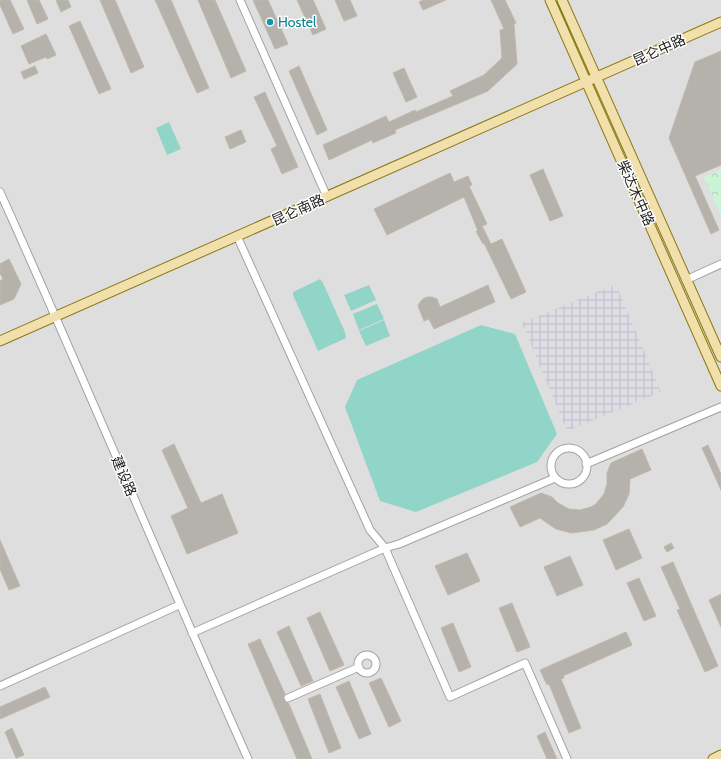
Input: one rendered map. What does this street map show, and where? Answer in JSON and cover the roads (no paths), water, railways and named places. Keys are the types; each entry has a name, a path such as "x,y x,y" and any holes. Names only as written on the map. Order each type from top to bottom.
{"main road":[{"name":"柴达木中路","path":"550,0 721,386"},
{"name":"柴达木中路","path":"562,0 721,357"},
{"name":"昆仑中路","path":"596,78 721,22"},
{"name":"昆仑南路","path":"0,341 596,78"},
{"path":"713,759 721,755"}],"street":[{"path":"240,0 327,197"},
{"name":"建设路","path":"0,192 56,317 248,759"},
{"path":"237,236 370,530 385,548 450,697 525,664 567,759"},
{"path":"686,280 721,264"},
{"path":"586,464 721,407"},
{"path":"568,448 575,449 581,453 586,464 586,473 582,479 569,485 562,484 555,478 550,467 551,460 555,454 568,448"},
{"path":"192,633 385,548 399,544 555,478"},
{"path":"0,686 180,605"},
{"path":"288,698 359,667"}],"place":[{"name":"Hostel","path":"270,22"}]}
